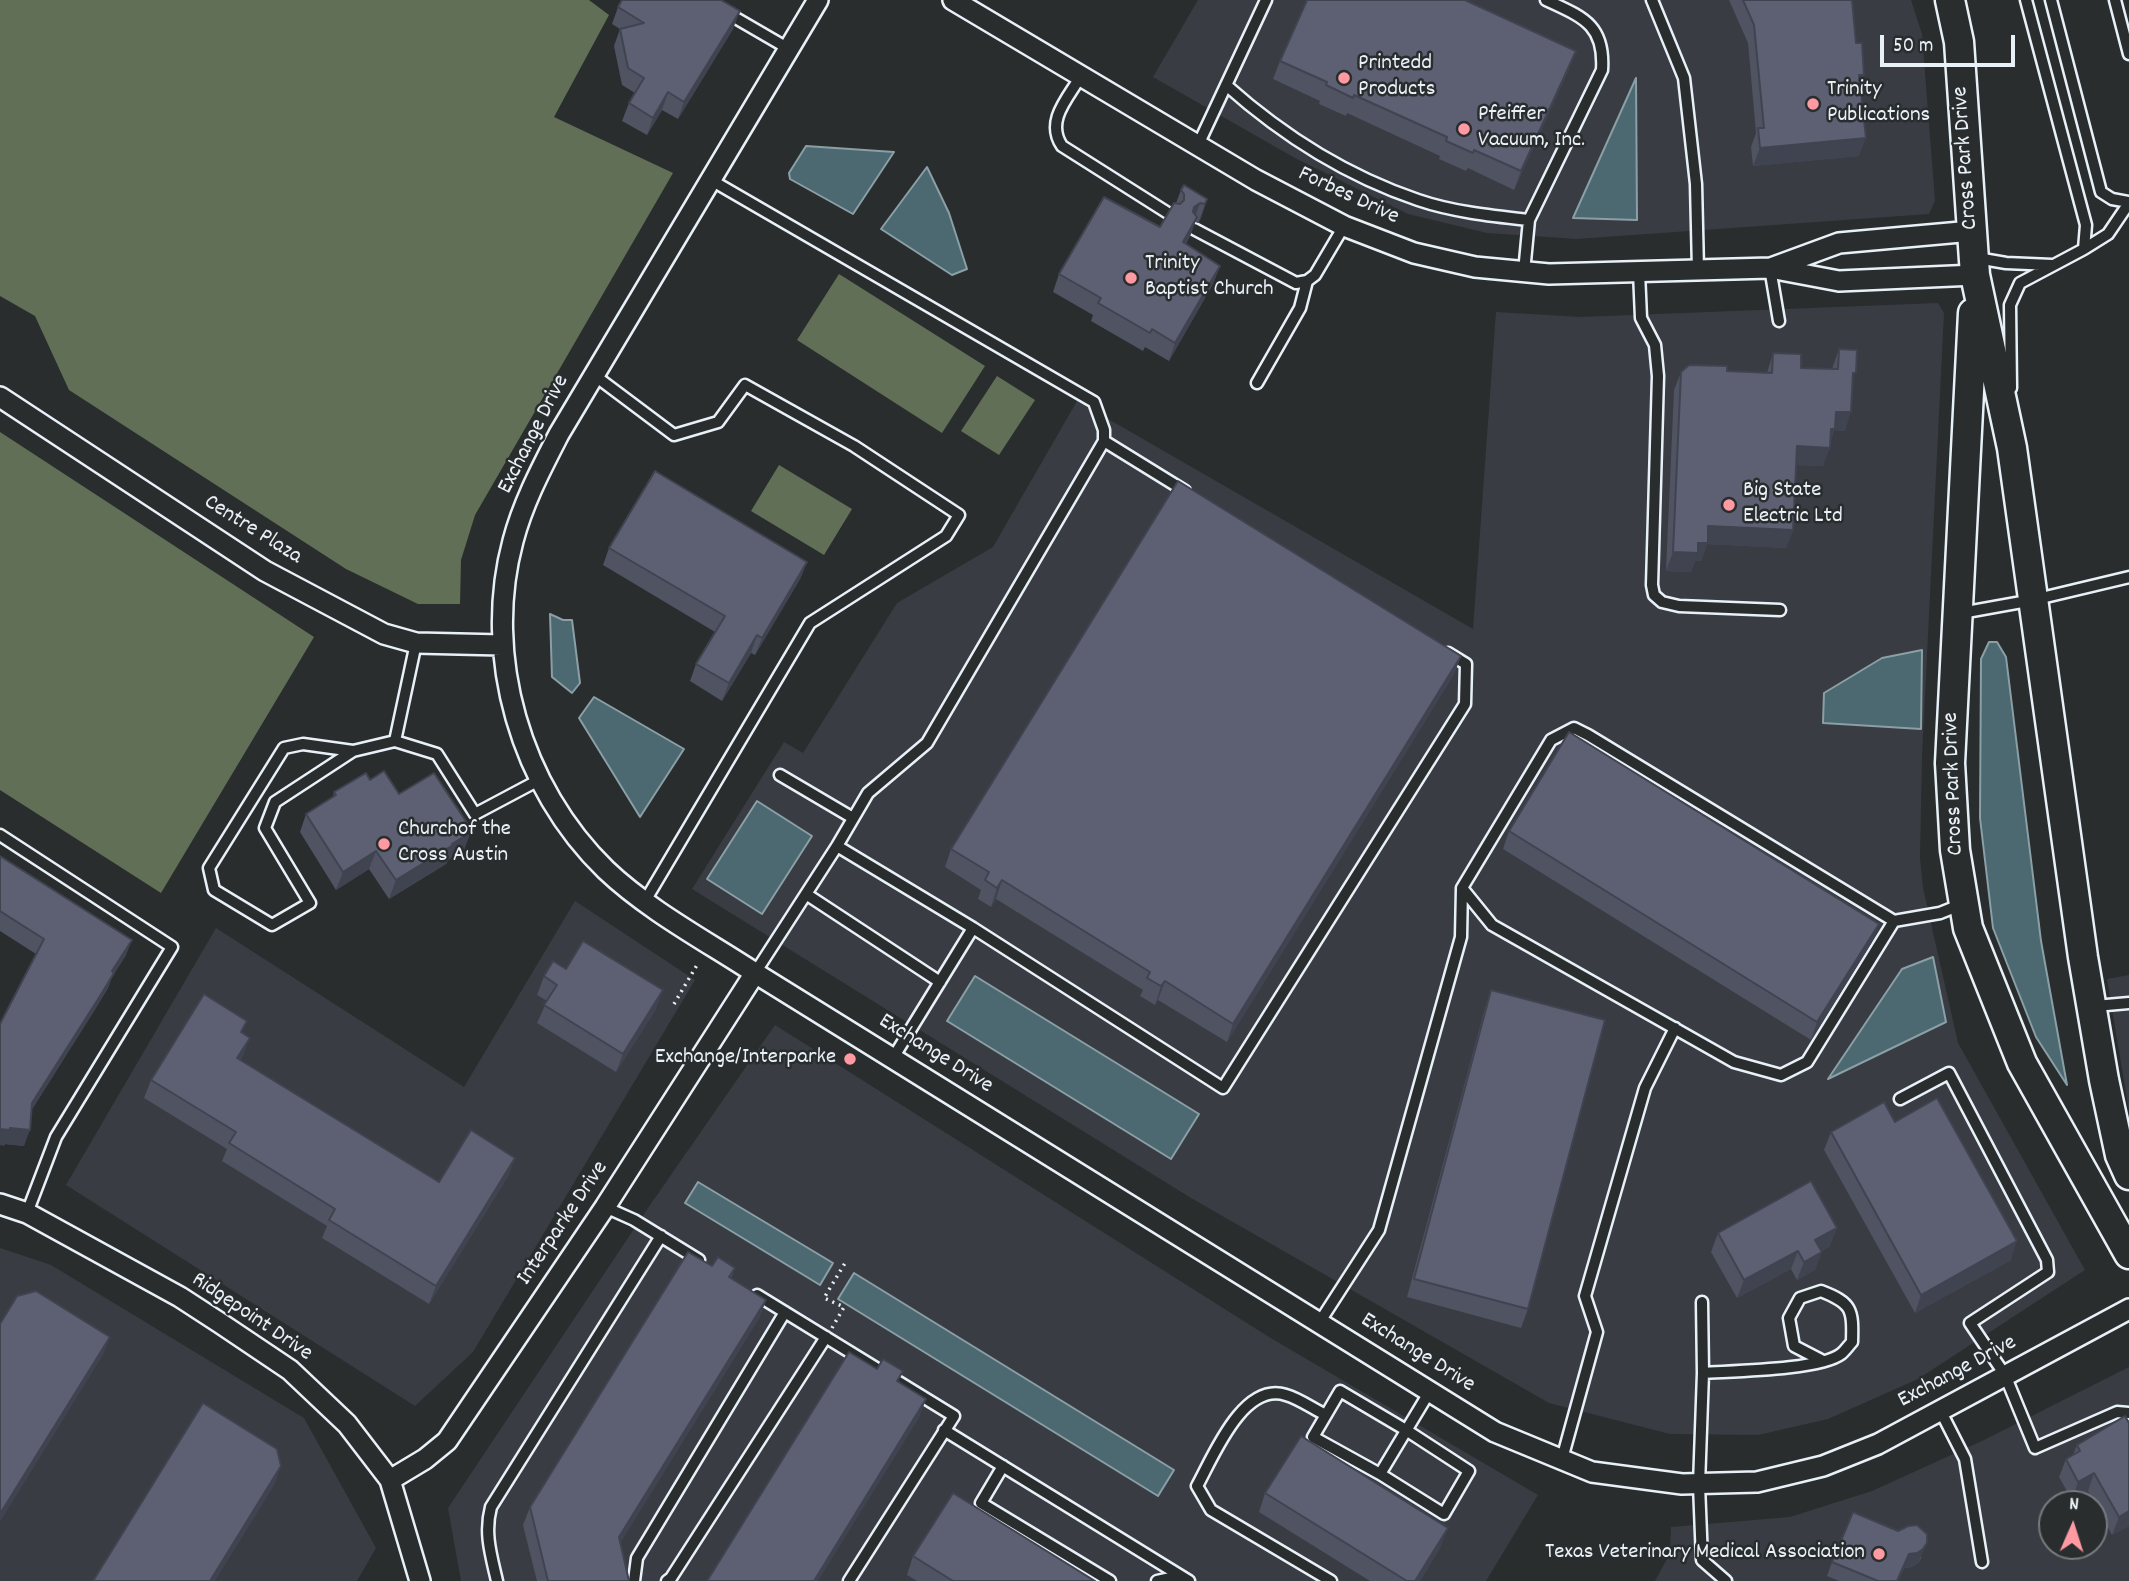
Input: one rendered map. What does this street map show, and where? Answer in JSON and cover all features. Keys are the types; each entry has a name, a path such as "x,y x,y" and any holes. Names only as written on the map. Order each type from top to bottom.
{"street":[{"name":"Exchange Drive","path":"818,0 559,434 529,493 512,543 505,592 502,645 511,696 524,744 540,780 570,828 606,870 645,901 755,973 1495,1432 1592,1472 1699,1485 1757,1482 1823,1466 1878,1444 2129,1309"},
{"name":"Forbes Drive","path":"953,0 1256,180 1344,226 1414,253 1475,267 1549,274 1770,268 1839,281 1974,255"},
{"name":"Cross Park Drive","path":"1950,0 1959,42 1974,255 1950,763 1955,850 1968,929 2022,1063 2129,1254"},
{"name":"Forbes Drive","path":"1770,268 1839,243 1974,255"},
{"name":"Cross Park Drive","path":"1974,255 2011,448 2091,1006 2120,1155 2129,1175"},
{"name":"Centre Plaza","path":"0,397 265,571 384,635 416,643 502,645"},
{"name":"Interparke Drive","path":"390,1480 425,1459 447,1441 605,1207 755,973"},
{"name":"Ridgepoint Drive","path":"0,1204 27,1213 180,1297 290,1370 347,1424 390,1480 420,1581"}],"lane":[{"path":"1198,145 1266,0"},
{"path":"1524,272 1529,220 1602,70 1603,51 1596,34 1584,18 1546,0"},
{"path":"1652,0 1685,78 1696,184 1698,270"},
{"path":"2026,0 2086,225 2084,249"},
{"path":"2011,448 2010,305 2020,283 2108,234 2129,202 2112,199 2101,192 2052,0"},
{"path":"2115,0 2129,54"},
{"path":"718,7 789,49"},
{"path":"1082,76 1055,120 1056,137 1062,146 1171,215"},
{"path":"1226,85 1289,136 1377,184 1420,201 1489,216 1529,220"},
{"path":"711,180 1094,402 1104,430 1104,441 927,743 868,793 755,973"},
{"path":"1194,229 1296,283 1307,281 1315,275 1344,226"},
{"path":"1974,255 2006,263 2052,265"},
{"path":"1770,268 1779,321"},
{"path":"1639,272 1641,318 1655,345 1658,376 1652,585 1654,595 1662,602 1679,606 1780,610"},
{"path":"1257,383 1300,308 1307,281"},
{"path":"594,375 674,435 718,422 745,384 854,446 959,515 946,536 810,623 645,901"},
{"path":"1104,441 1198,499"},
{"path":"1957,614 2033,600 2129,577"},
{"path":"395,741 416,643"},
{"path":"837,846 973,928 1223,1088 1465,704 1466,664 1443,650"},
{"path":"1319,1323 1379,1230 1461,937 1462,888 1551,740 1574,728 1894,921 1940,914 1964,904"},
{"path":"353,751 303,744 284,748 209,868 214,890 272,925 310,903 265,828 275,802 353,751 395,741 437,754 475,814 540,780"},
{"path":"780,775 853,818"},
{"path":"0,835 172,947 56,1137 27,1213"},
{"path":"1462,888 1492,925 1734,1062 1781,1075 1807,1062 1894,921"},
{"path":"806,894 940,982"},
{"path":"893,1058 973,928"},
{"path":"2091,1006 2129,1003"},
{"path":"1562,1460 1597,1332 1585,1296 1645,1088 1675,1028"},
{"path":"1900,1099 1949,1073 2047,1260 2048,1272 1970,1323 2005,1375 2035,1448 2117,1412 2129,1413"},
{"path":"605,1207 634,1220 706,1264"},
{"path":"497,1581 487,1535 491,1507 661,1236"},
{"path":"1703,1373 1793,1367 1839,1356 1852,1342 1853,1316 1841,1298 1821,1291 1800,1298 1789,1318 1794,1346 1821,1360"},
{"path":"751,1292 954,1416 849,1581"},
{"path":"1702,1302 1703,1373 1699,1485 1702,1560 1726,1581"},
{"path":"634,1581 637,1558 785,1312"},
{"path":"667,1581 826,1337"},
{"path":"1340,1391 1469,1471 1444,1514 1313,1437 1326,1415 1340,1391"},
{"path":"1380,1474 1430,1391"},
{"path":"1326,1415 1284,1394 1257,1396 1234,1418 1196,1486 1211,1510 1331,1581"},
{"path":"1940,1410 1965,1459 1982,1562"},
{"path":"944,1430 1184,1578"},
{"path":"1003,1466 981,1503 1110,1581"},
{"path":"1157,1581 1184,1578"}],"path":[{"path":"674,1004 697,965"},
{"path":"826,1337 844,1307 824,1298 845,1263"}],"shaded area":[{"path":"1198,0 1911,0 1922,34 1935,201 1929,214 1577,239 1487,233 1408,214 1295,158 1153,77"},
{"path":"1938,303 1944,313 1922,756 1920,858 1923,888 1958,1043 2085,1270 1918,1379 1828,1419 1758,1435 1670,1434 1549,1403 1191,1198 692,889 784,742 803,753 897,603 993,547 1077,401 1473,629 1496,312 1581,317"},
{"path":"575,901 695,980 473,1352 415,1406 66,1185 216,928 464,1087"},
{"path":"2129,975 2129,1111 2107,979"},
{"path":"775,1025 1269,1337 1538,1495 1486,1581 461,1581 448,1508 648,1208"},
{"path":"0,1248 51,1265 304,1418 376,1548 357,1581 0,1581"},
{"path":"2129,1367 2129,1581 1655,1581 1670,1553 1671,1527 1790,1517 1872,1491 1984,1440"}],"green space":[{"path":"0,0 589,0 609,15 554,117 673,173 475,515 461,560 460,604 418,604 346,569 69,390 35,316 0,296"},
{"path":"839,274 985,366 942,433 797,340"},
{"path":"997,376 1035,400 999,455 961,431"},
{"path":"0,432 314,637 161,893 0,790"},
{"path":"779,465 852,509 824,555 751,511"}],"water":[{"path":"1636,78 1637,220 1573,218"},
{"path":"806,146 894,152 853,214 790,179 789,173"},
{"path":"927,167 949,213 967,269 952,275 881,229"},
{"path":"550,614 563,620 572,620 580,683 572,693 552,677"},
{"path":"1989,642 1997,642 2006,657 2041,941 2067,1085 2036,1037 1993,928 1980,818 1981,659"},
{"path":"1922,650 1921,729 1823,723 1824,693 1882,658"},
{"path":"594,697 684,749 640,817 579,718"},
{"path":"757,801 812,836 762,914 707,879"},
{"path":"1933,957 1946,1022 1828,1079 1902,969"},
{"path":"975,976 1199,1114 1171,1159 947,1021"},
{"path":"698,1182 833,1263 820,1285 685,1203"},
{"path":"854,1273 1174,1470 1158,1496 838,1299"}],"building":[{"path":"622,0 721,0 740,11 684,102 668,92 653,118 629,103 644,78 628,68 620,29 644,23 618,7"},
{"path":"1307,0 1465,0 1576,51 1521,171 1446,141 1447,137 1354,95 1353,98 1326,85 1327,82 1280,61"},
{"path":"1743,0 1852,0 1856,43 1862,43 1864,75 1859,75 1866,138 1760,148 1758,128 1764,128 1754,25"},
{"name":"Trinity Baptist Church","path":"1184,185 1207,199 1205,204 1200,203 1194,207 1193,212 1197,217 1183,242 1220,266 1175,343 1152,329 1150,333 1098,303 1101,298 1059,274 1104,197 1160,227 1174,203 1180,204 1184,200 1181,190"},
{"name":"Big State Electric Ltd","path":"1839,349 1857,350 1851,412 1836,412 1835,429 1831,429 1830,448 1797,446 1793,530 1708,526 1708,543 1698,543 1698,553 1673,552 1681,372 1689,365 1727,366 1727,371 1772,373 1773,353 1801,354 1801,368 1838,369"},
{"path":"655,471 807,562 762,638 757,635 729,683 696,664 725,616 609,548"},
{"path":"1178,481 1461,656 1233,1024 1165,981 1161,986 1147,978 1150,972 1002,880 997,888 985,880 989,872 951,849"},
{"path":"1569,732 1879,924 1817,1022 1509,831"},
{"name":"Churchof the Cross Austin","path":"384,771 399,794 434,773 471,832 396,880 376,851 343,872 306,814 336,795 334,792 366,773 370,780"},
{"path":"0,856 132,940 32,1103 30,1130 0,1129 0,1024 44,939 0,911"},
{"path":"583,941 663,990 623,1054 544,1005 557,985 544,976 553,961 566,969"},
{"path":"1491,990 1605,1020 1528,1309 1414,1279"},
{"path":"204,994 247,1021 241,1032 250,1038 237,1058 439,1182 471,1130 515,1158 436,1286 329,1220 335,1209 229,1143 236,1132 151,1080"},
{"path":"1937,1098 2017,1241 1921,1295 1831,1132 1884,1102 1895,1122"},
{"path":"1811,1181 1837,1228 1815,1240 1822,1252 1804,1262 1798,1251 1744,1280 1718,1233"},
{"path":"688,1252 712,1266 718,1257 735,1268 729,1277 766,1300 619,1537 629,1581 548,1581 530,1507"},
{"path":"36,1291 110,1337 0,1514 0,1324 17,1296"},
{"path":"849,1352 877,1369 883,1359 903,1371 897,1381 926,1399 814,1581 707,1581"},
{"path":"203,1403 277,1449 281,1466 210,1581 93,1581"},
{"path":"2125,1416 2129,1423 2129,1511 2119,1517 2108,1498 2108,1490 2104,1490 2094,1473 2078,1482 2066,1459 2080,1451 2077,1445"},
{"path":"1301,1436 1448,1528 1415,1581 1407,1581 1265,1493"},
{"path":"953,1493 1095,1581 953,1581 913,1556"},
{"name":"Texas Veterinary Medical Association","path":"1853,1512 1898,1531 1917,1525 1927,1534 1927,1543 1917,1553 1909,1554 1897,1581 1878,1581 1832,1562"}],"place":[{"name":"Printedd Products","path":"1344,78"},
{"name":"Trinity Publications","path":"1813,104"},
{"name":"Pfeiffer Vacuum, Inc.","path":"1464,129"},
{"name":"Trinity Baptist Church","path":"1131,278"},
{"name":"Big State Electric Ltd","path":"1729,505"},
{"name":"Churchof the Cross Austin","path":"384,844"},
{"name":"Exchange/Interparke","path":"850,1059"},
{"name":"Texas Veterinary Medical Association","path":"1879,1554"}]}
